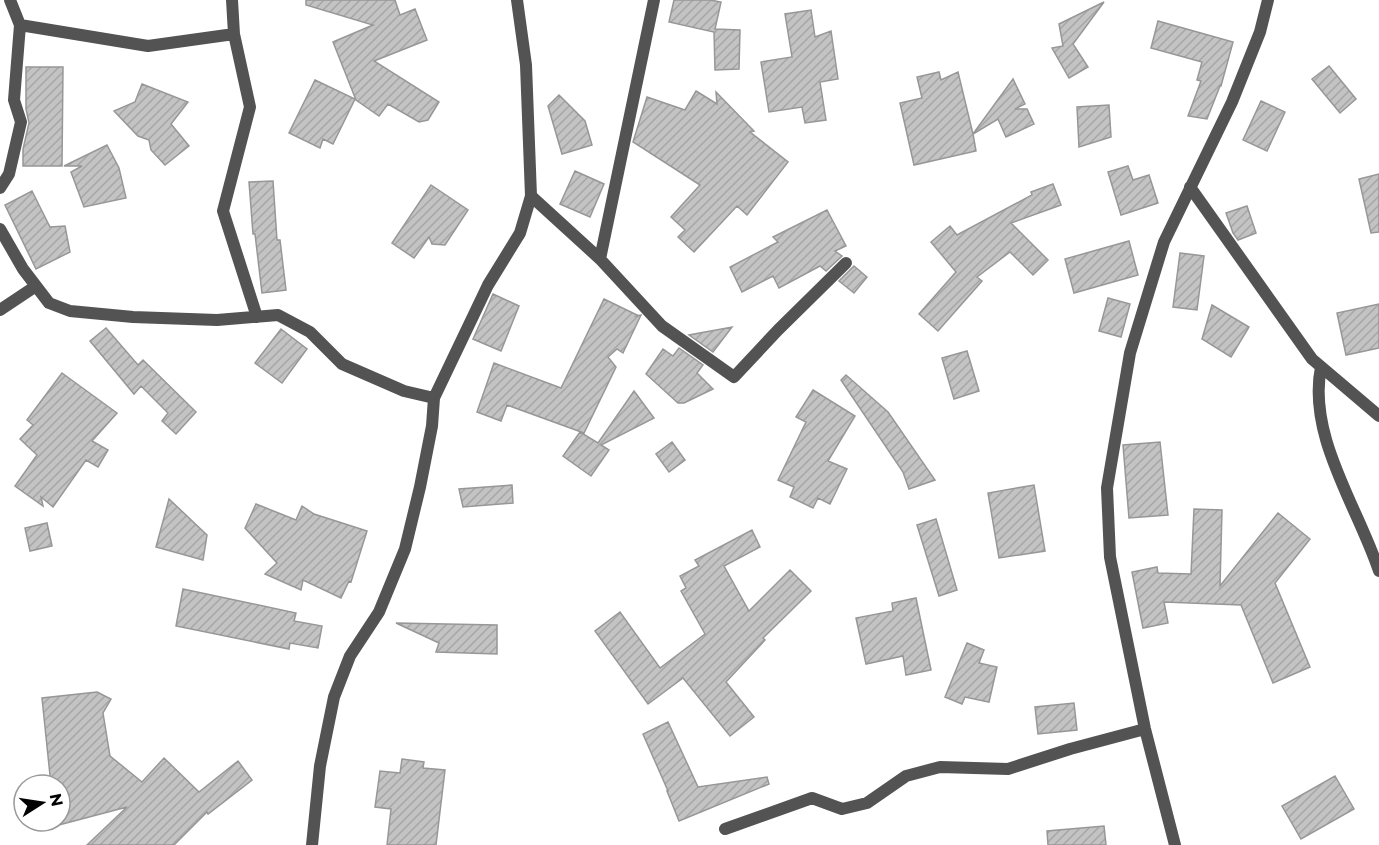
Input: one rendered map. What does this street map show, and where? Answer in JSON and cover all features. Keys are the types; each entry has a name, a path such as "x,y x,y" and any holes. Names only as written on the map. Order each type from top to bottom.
{"street":[{"path":"0,188 9,174 21,122 14,100 20,25 10,0"},
{"path":"232,0 234,34 250,107 223,212 257,317"},
{"path":"312,845 320,766 334,697 350,656 379,612 405,549 432,426 434,399 488,285 520,233 531,196 526,65 517,0"},
{"path":"600,259 654,0"},
{"path":"1175,845 1145,729 1110,558 1107,488 1130,354 1164,242 1232,102 1260,33 1268,0"},
{"path":"20,25 148,46 234,34"},
{"path":"1190,187 1312,359 1379,416"},
{"path":"531,196 600,259 662,326 734,377 846,263"},
{"path":"0,229 23,269 49,303 70,311 133,317 217,320 278,315 310,332 342,364 404,391 434,399"},
{"path":"0,310 36,286"},
{"path":"1321,367 1317,387 1326,439 1379,571"},
{"path":"725,830 812,798 842,809 867,803 906,776 940,766 1008,770 1070,749 1145,729"}],"building":[{"path":"306,0 395,0 400,15 415,9 427,40 374,61 439,102 428,120 419,122 388,104 379,116 356,100 333,42 373,25 306,5"},
{"path":"674,0 721,2 715,29 740,30 739,69 715,70 714,32 669,22"},
{"path":"1104,2 1073,44 1088,67 1069,78 1052,48 1063,46 1059,24"},
{"path":"811,10 815,37 831,31 838,79 820,82 826,120 805,123 802,107 769,112 761,62 792,57 785,14"},
{"path":"1158,21 1233,42 1221,86 1207,119 1188,116 1201,81 1197,80 1202,62 1151,48"},
{"path":"1329,66 1356,99 1340,113 1312,79"},
{"path":"26,67 63,67 62,166 23,166 23,149 29,123 26,109"},
{"path":"939,72 941,80 958,72 976,151 914,165 900,103 922,98 917,77"},
{"path":"1013,79 1025,104 1015,109 1027,109 1034,124 1006,137 998,119 973,134"},
{"path":"315,80 355,99 333,144 323,139 320,148 289,133"},
{"path":"142,84 188,102 171,124 189,146 165,165 151,150 149,140 138,136 114,111 135,102"},
{"path":"696,91 717,104 716,92 754,131 750,132 788,162 747,215 737,206 694,252 678,237 685,230 671,217 700,185 633,142 647,97 685,110"},
{"path":"559,95 585,121 592,145 562,154 548,106"},
{"path":"1261,101 1285,112 1267,151 1243,140"},
{"path":"1109,105 1111,137 1079,147 1077,107"},
{"path":"107,145 119,168 126,198 84,207 71,172 82,166 64,166"},
{"path":"1128,166 1133,180 1149,175 1158,203 1121,215 1108,172"},
{"path":"575,171 604,184 590,217 560,204"},
{"path":"1379,174 1379,232 1371,233 1359,179"},
{"path":"273,181 277,240 280,240 286,290 262,293 255,234 253,234 249,182"},
{"path":"1053,184 1061,205 1011,223 1048,260 1033,275 1010,252 977,277 982,281 938,331 919,314 956,272 931,242 950,226 957,235 1032,195 1031,192"},
{"path":"431,185 468,210 445,245 432,244 429,237 414,258 392,243"},
{"path":"32,191 50,227 65,226 70,252 36,269 5,205"},
{"path":"1247,206 1256,233 1238,240 1226,213"},
{"path":"827,210 846,246 835,251 842,256 826,271 820,266 779,288 773,276 742,292 730,267 778,242 773,237"},
{"path":"1129,241 1138,275 1074,293 1065,259"},
{"path":"1180,253 1204,256 1197,310 1173,307"},
{"path":"854,266 867,277 854,293 839,281"},
{"path":"493,294 519,306 501,351 473,339"},
{"path":"1108,298 1130,304 1121,337 1099,331"},
{"path":"604,299 636,316 641,315 623,353 617,349 608,357 616,367 584,433 507,405 501,421 477,412 494,363 561,388"},
{"path":"1379,304 1379,348 1346,355 1337,313"},
{"path":"1212,305 1249,327 1231,357 1202,339"},
{"path":"732,327 713,352 689,335"},
{"path":"106,328 138,365 143,360 196,412 176,434 162,421 168,413 141,386 134,394 90,341"},
{"path":"281,329 307,349 282,383 255,363"},
{"path":"679,348 703,365 697,373 713,389 684,403 678,403 646,374 663,349 673,356"},
{"path":"967,351 979,391 954,399 942,358"},
{"path":"62,373 117,413 92,441 108,450 98,467 86,460 53,507 41,497 43,506 15,486 37,455 20,439 33,425 27,420"},
{"path":"846,375 888,412 935,480 909,489 903,472 841,380"},
{"path":"813,390 855,416 828,461 847,469 830,504 818,498 813,508 790,497 794,487 778,480 806,422 796,417"},
{"path":"634,391 654,418 601,445 609,450 591,476 563,456 580,432 598,443"},
{"path":"672,442 685,460 669,472 656,454"},
{"path":"1160,442 1168,515 1129,518 1123,445"},
{"path":"512,485 513,503 463,507 459,489"},
{"path":"1034,485 1045,551 999,558 988,493"},
{"path":"169,499 207,535 203,560 156,547"},
{"path":"256,504 296,520 302,506 314,514 367,531 351,582 349,581 341,598 303,580 301,590 265,574 277,563 245,528"},
{"path":"1194,509 1222,510 1220,586 1278,513 1310,539 1275,583 1310,667 1273,683 1241,605 1164,602 1168,623 1143,628 1132,572 1157,567 1158,573 1191,574"},
{"path":"936,519 957,590 939,596 917,525"},
{"path":"47,523 52,546 30,551 25,528"},
{"path":"752,530 760,547 724,566 749,611 790,570 811,591 763,638 765,640 726,682 754,717 730,736 683,678 648,704 595,631 620,612 660,668 705,634 681,591 686,588 680,576 699,566 695,560"},
{"path":"183,589 296,613 294,621 322,626 318,648 290,643 289,649 176,626"},
{"path":"916,598 931,670 906,675 903,656 866,664 856,618 893,611 892,603"},
{"path":"396,623 497,625 497,654 436,652 439,643"},
{"path":"967,643 984,650 979,663 997,667 989,702 965,697 962,704 945,697"},
{"path":"97,692 111,699 103,713 110,756 142,782 164,758 199,792 238,761 252,780 208,814 207,812 174,845 87,845 127,807 72,822 72,773 50,773 42,698"},
{"path":"1074,703 1077,730 1038,734 1035,707"},
{"path":"668,722 698,787 767,777 769,784 679,821 643,734"},
{"path":"402,759 424,762 423,768 445,770 436,845 387,845 391,809 375,807 380,771 400,773"},
{"path":"1335,776 1354,809 1301,839 1282,806"},
{"path":"1104,826 1106,845 1048,845 1047,831"}]}
